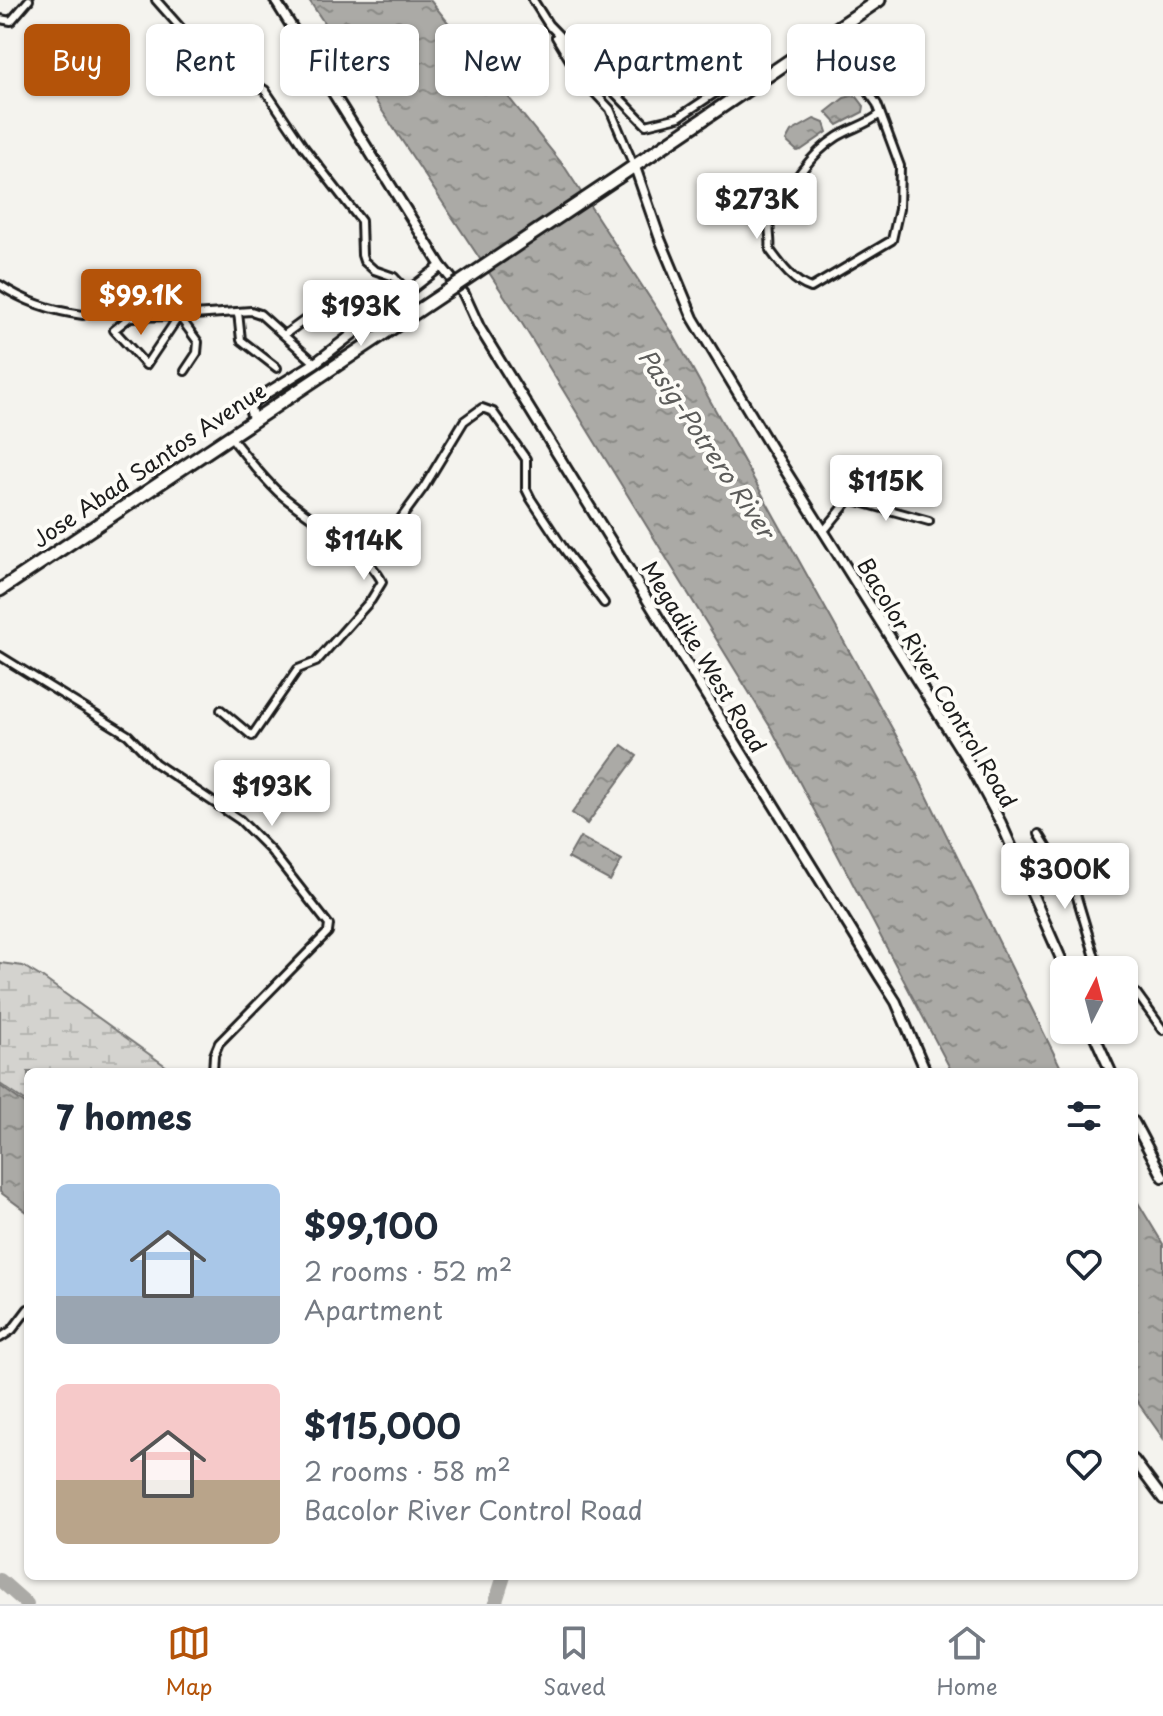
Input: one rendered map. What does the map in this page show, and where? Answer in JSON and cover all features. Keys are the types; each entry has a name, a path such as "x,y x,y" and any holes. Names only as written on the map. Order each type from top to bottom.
{"highway":[{"name":"Jose Abad Santos Avenue","path":"845,24 879,0"},
{"name":"Jose Abad Santos Avenue","path":"0,590 739,96"}],"street":[{"path":"0,19 11,21 29,0"},
{"path":"156,0 201,51 265,90 303,146 361,221 364,261 371,268 394,277 408,292"},
{"name":"Megadike West Road","path":"275,0 441,266 464,294 479,327 896,1002 924,1068"},
{"path":"533,0 548,24"},
{"path":"549,25 565,41"},
{"path":"549,25 580,77 610,109 635,167"},
{"path":"618,96 646,125 679,117 710,96"},
{"path":"870,96 880,114 900,166 902,182 892,240 816,285 806,286 789,273 770,250 772,241 768,228 771,219 812,156 842,134 868,124 880,114"},
{"name":"Bacolor River Control Road","path":"635,167 660,239 693,318 969,763 1001,823 1060,956"},
{"path":"253,419 250,408 254,401 315,363 441,266"},
{"path":"0,285 56,312 83,315"},
{"path":"284,335 343,292"},
{"path":"179,316 146,365 114,330 130,317 251,311 260,314 315,363"},
{"path":"238,312 241,340 277,368"},
{"path":"179,316 198,342 185,371"},
{"path":"360,556 367,557 380,547 424,487 464,421 482,408 493,412 526,459 526,489 531,499 604,603"},
{"path":"221,710 252,736 298,669 316,662 371,600 382,582 378,573 360,556 280,493 229,435"},
{"path":"823,532 878,465"},
{"path":"850,499 929,521"},
{"path":"0,656 128,735 155,763 240,820 271,851 329,925 328,932 219,1043 213,1068"},
{"path":"1039,834 1076,894 1095,956"},
{"path":"1018,863 1048,849"},
{"path":"1138,995 1163,1030"},
{"path":"1098,1044 1109,1068"},
{"path":"1138,1130 1163,1177"},
{"path":"0,1338 12,1330 24,1314"},
{"path":"1138,1465 1163,1499"}],"green space":[{"path":"0,963 23,966 43,978 168,1068 24,1068 24,1100 0,1084"}],"water":[{"name":"Pasig-Potrero River","path":"309,0 430,0 449,24 435,24 435,96 507,96 564,166 672,332 908,757 1061,1068 950,1068 771,728 515,312 372,96 419,96 419,24 325,24"},
{"path":"857,97 864,106 863,112 838,125 826,112 844,98"},
{"path":"814,119 824,123 827,132 797,151 786,141 791,132"},
{"path":"622,745 637,756 587,824 572,813"},
{"path":"580,837 622,860 610,881 568,858"},
{"path":"0,1086 24,1103 24,1210 0,1192"},
{"path":"1138,1203 1163,1244 1163,1438 1138,1403"}],"waterway":[{"path":"0,1580 27,1604"},
{"path":"495,1604 503,1580"}]}
